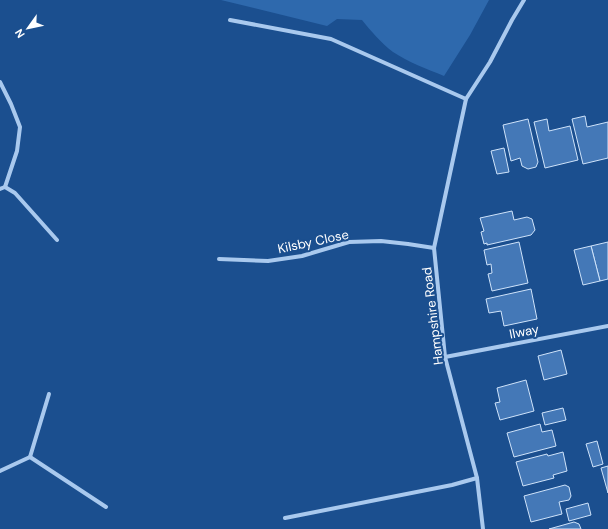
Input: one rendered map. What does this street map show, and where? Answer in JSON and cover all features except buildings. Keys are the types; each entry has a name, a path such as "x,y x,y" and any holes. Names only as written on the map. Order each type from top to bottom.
{"street":[{"name":"Hampshire Road","path":"483,529 477,478 444,357 434,248 466,99 490,62 524,0"},
{"path":"230,20 330,39 466,99"},
{"path":"0,82 20,127 17,151 5,187 0,189"},
{"path":"5,187 15,193 57,240"},
{"name":"Kilsby Close","path":"220,259 268,261 302,256 349,242 381,241 434,248"},
{"name":"Ilway","path":"444,357 608,326"},
{"path":"0,471 30,457 49,394"},
{"path":"30,457 106,507"},
{"path":"285,518 452,485 477,478"}],"shaded area":[{"path":"221,0 489,0 470,35 444,76 411,62 393,52 380,41 362,20 337,19 327,26"}]}
